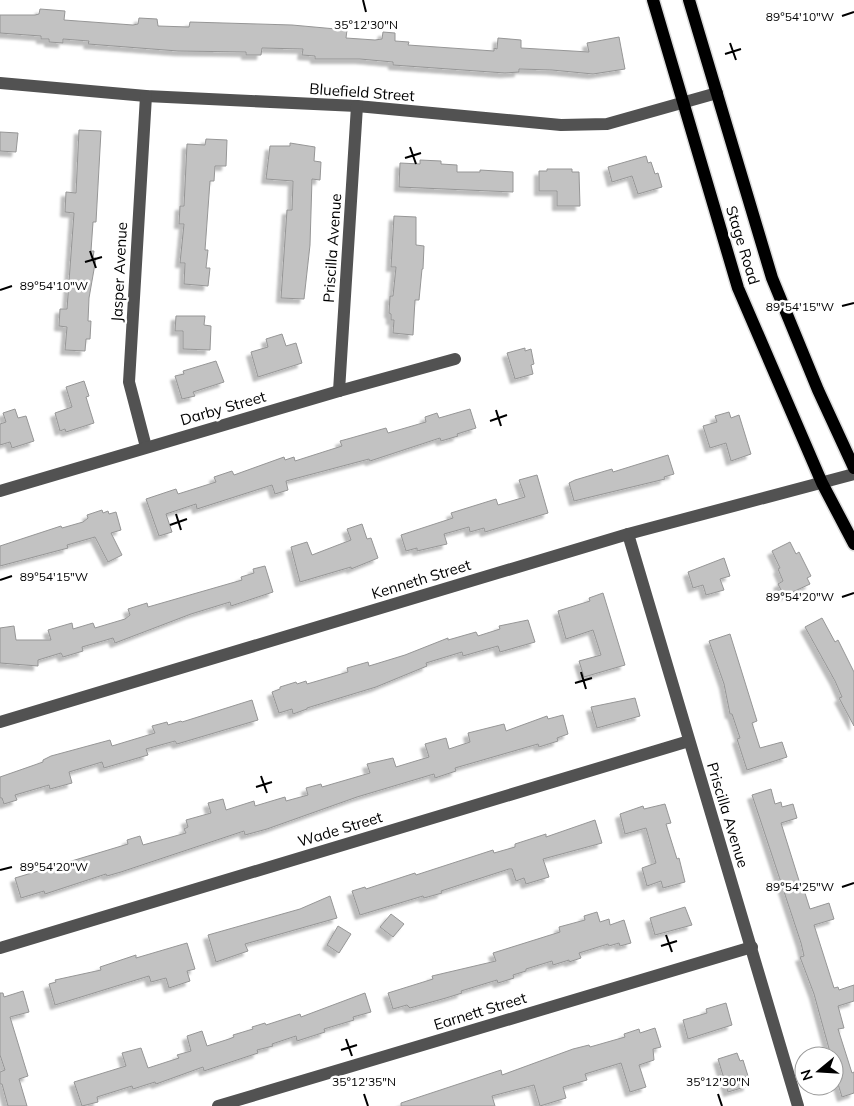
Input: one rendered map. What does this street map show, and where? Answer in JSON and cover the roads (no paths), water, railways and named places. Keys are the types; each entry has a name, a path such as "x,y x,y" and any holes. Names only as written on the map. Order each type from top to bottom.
{"main road":[{"name":"Stage Road","path":"653,0 738,288 822,483 854,544"},
{"name":"Stage Road","path":"690,0 772,278 818,390 854,468"}],"street":[{"name":"Bluefield Street","path":"0,83 146,96 357,106 561,125 606,124 717,93"},
{"name":"Jasper Avenue","path":"146,96 129,382 146,447"},
{"name":"Priscilla Avenue","path":"339,391 357,106"},
{"name":"Darby Street","path":"0,491 339,391 455,359"},
{"name":"Kenneth Street","path":"0,722 628,534 854,474"},
{"name":"Priscilla Avenue","path":"628,534 798,1106"},
{"name":"Wade Street","path":"0,948 689,741"},
{"name":"Earnett Street","path":"218,1106 752,948"}]}
